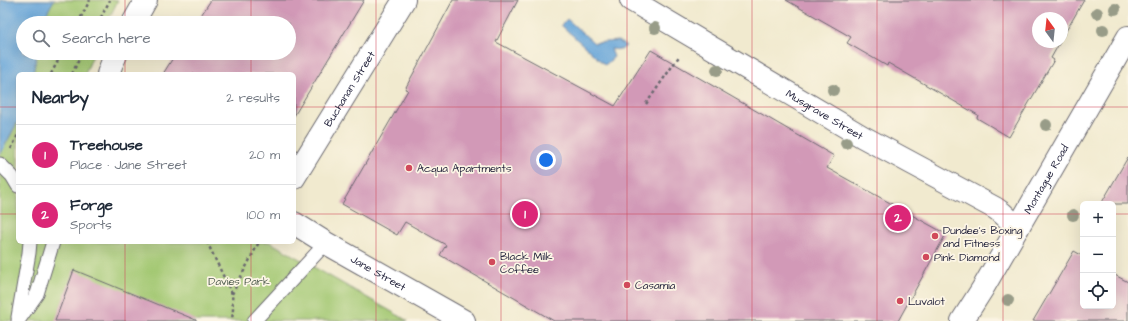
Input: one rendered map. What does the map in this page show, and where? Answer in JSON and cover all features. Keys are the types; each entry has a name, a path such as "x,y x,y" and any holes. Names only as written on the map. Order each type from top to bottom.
{"street":[{"path":"137,16 146,0"},
{"name":"Buchanan Street","path":"296,175 404,0"},
{"name":"Musgrave Street","path":"631,0 863,137 995,208 1018,228"},
{"name":"Montague Road","path":"962,321 983,288 1128,37"},
{"path":"109,72 114,60"},
{"name":"Jane Street","path":"296,224 326,243 464,321"}],"lane":[{"path":"0,164 12,176 16,183"},
{"path":"254,321 326,243"},
{"path":"18,321 30,244"},
{"path":"18,321 37,294 52,244"}],"path":[{"path":"82,16 90,0"},
{"path":"102,16 110,0"},
{"path":"646,104 680,54"},
{"path":"52,72 58,60"},
{"path":"73,72 79,60"},
{"path":"208,244 232,294 232,321"},
{"path":"232,294 257,244"}],"green space":[{"path":"54,0 118,0 110,16 45,16"},
{"path":"36,60 91,60 86,72 33,72"},
{"name":"Davies Park","path":"16,125 16,244 273,244 408,321 0,321 0,155"}],"water":[{"path":"0,0 54,0 45,16 16,16 16,60 36,60 33,72 16,72 16,125 0,155"},
{"path":"567,19 594,43 618,41 626,46 621,50 611,49 614,57 605,65 561,25"}],"building":[{"path":"211,0 364,0 296,113 296,72 164,72 172,60 296,60 296,16 201,16"},
{"path":"453,0 518,0 496,42 615,106 651,50 834,156 827,168 946,234 898,321 554,321 440,255 446,245 405,222 397,235 342,204 408,90 405,89"},
{"path":"786,0 1084,0 1068,28 1068,12 1032,12 1032,48 1057,48 1051,58 1054,60 1009,137 977,118 978,115 888,63 887,66 847,43 851,37"},
{"path":"1128,157 1128,204 1116,204 1116,201 1103,201"},
{"path":"1074,251 1080,254 1080,309 1116,309 1116,276 1128,282 1128,321 1033,321"},
{"path":"74,270 196,320 196,321 55,321"}],"place":[{"name":"Acqua Apartments","path":"409,168"},
{"name":"Treehouse","path":"525,214"},
{"name":"Forge","path":"898,218"},
{"name":"Dundee’s Boxing and Fitness","path":"935,236"},
{"name":"Pink Diamond","path":"926,257"},
{"name":"Black Milk Coffee","path":"492,262"},
{"name":"Casamia","path":"627,285"},
{"name":"Luvalot","path":"900,301"}]}
